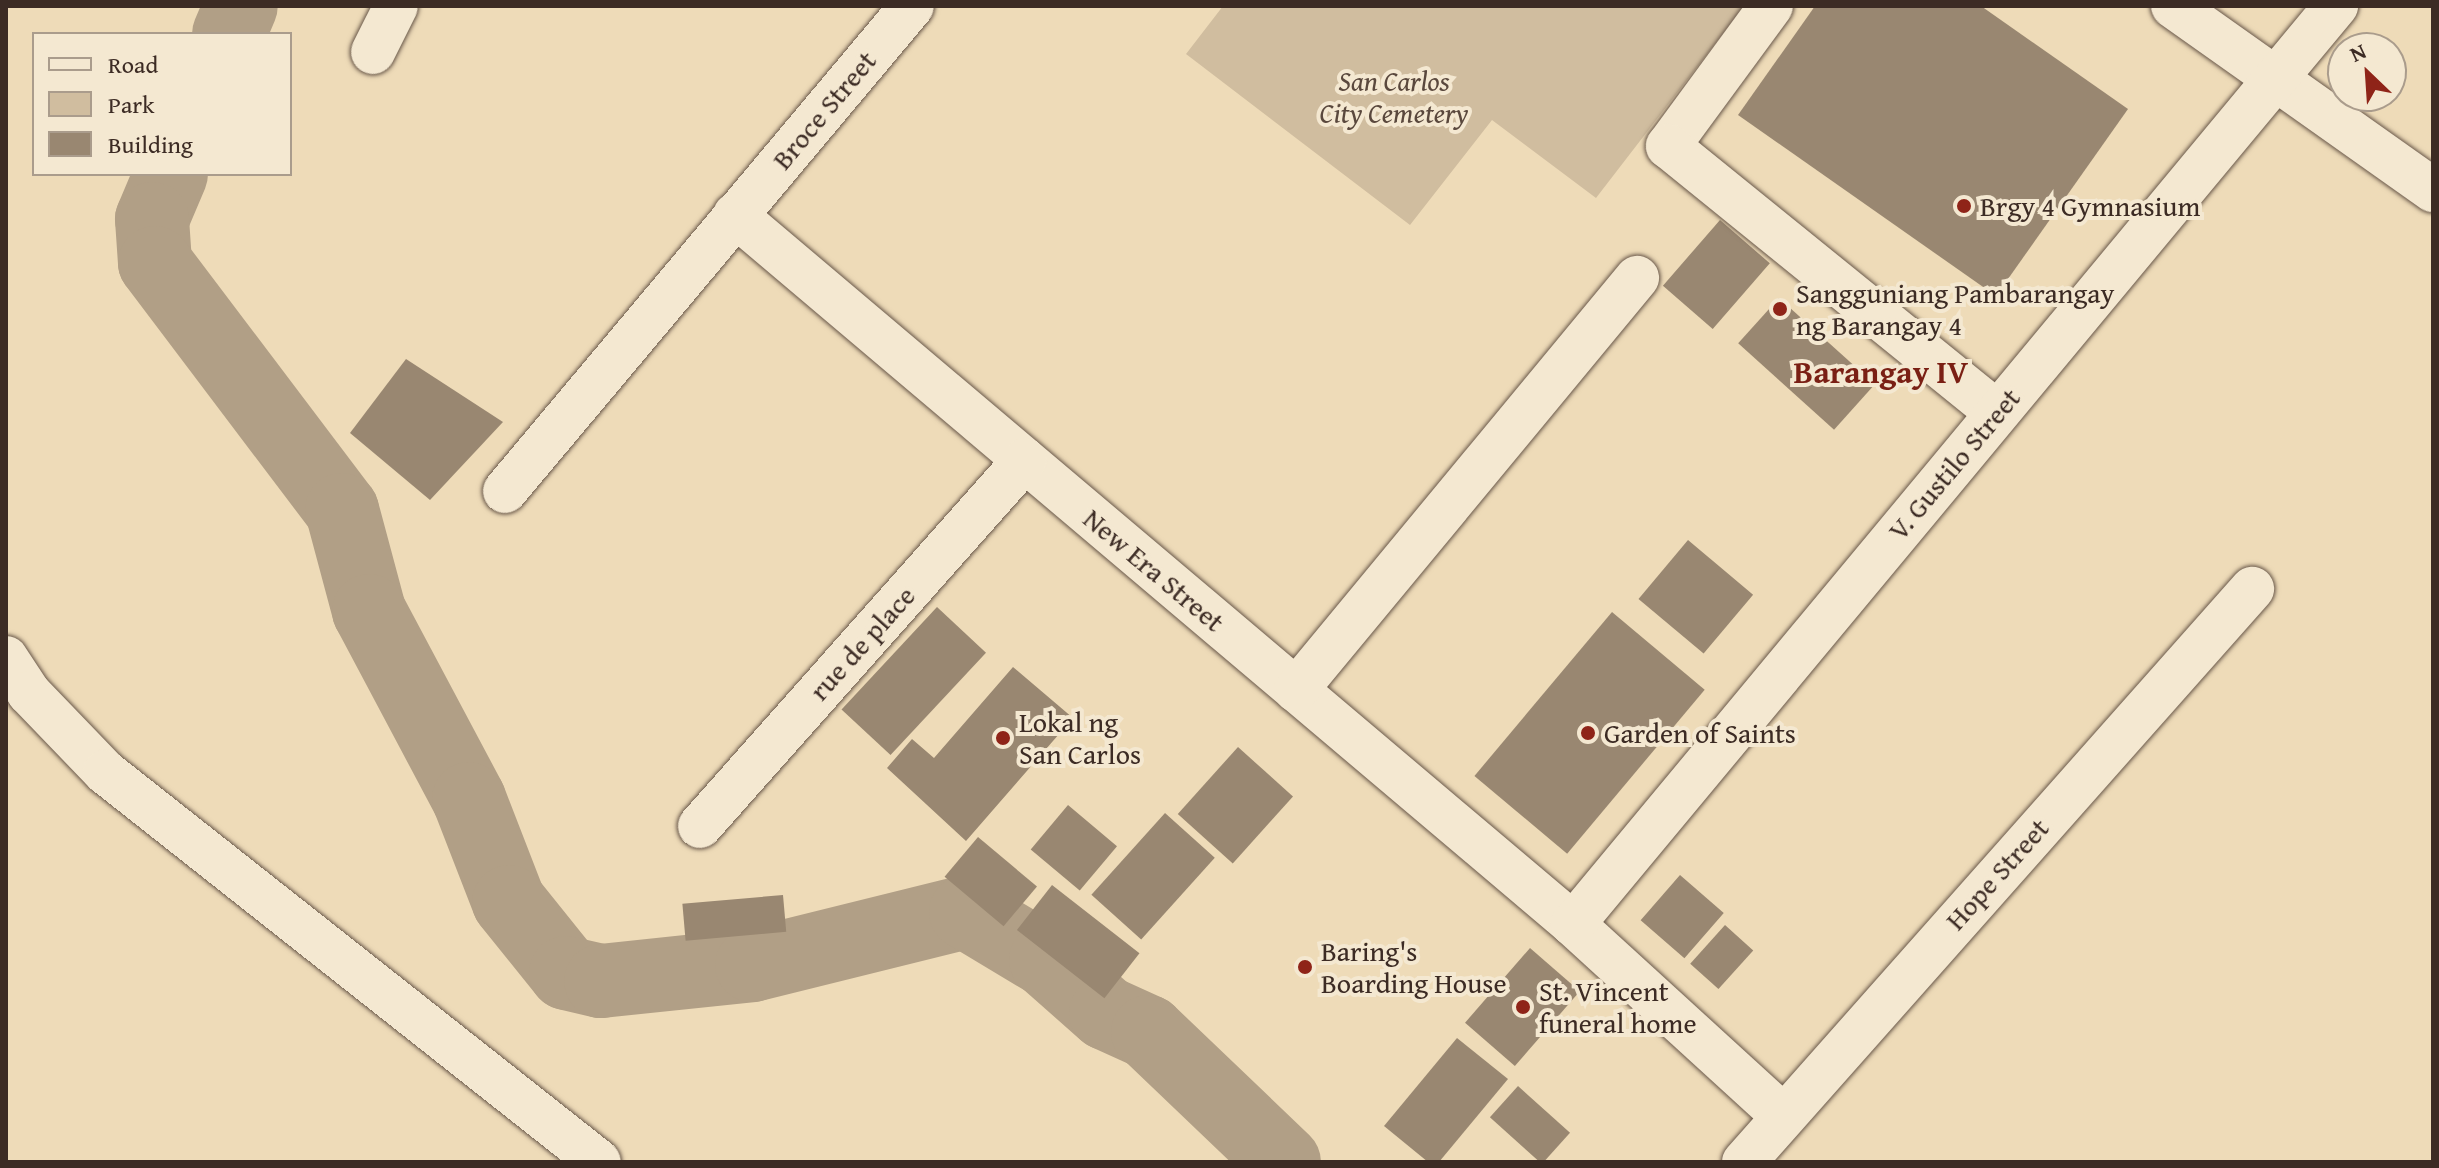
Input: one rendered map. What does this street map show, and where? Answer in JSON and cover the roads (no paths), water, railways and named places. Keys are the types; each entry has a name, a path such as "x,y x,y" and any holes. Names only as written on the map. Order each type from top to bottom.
{"street":[{"path":"373,52 396,6"},
{"path":"1771,6 1668,146 1997,412"},
{"path":"2173,6 2433,190"},
{"name":"V. Gustilo Street","path":"1573,924 2273,77 2336,6"},
{"name":"Broce Street","path":"505,491 902,9"},
{"name":"New Era Street","path":"735,215 1573,924 1782,1115"},
{"path":"1296,690 1637,278"},
{"name":"rue de place","path":"700,826 1025,460"},
{"name":"Hope Street","path":"1744,1162 1782,1115 2252,589"},
{"path":"6,658 29,693 105,772 599,1162"}],"waterway":[{"path":"230,32 241,6"},
{"path":"170,176 152,219 155,263 342,510 369,611 469,799 509,902 566,973 601,981 752,965 966,912 1046,960 1106,1013 1148,1032 1284,1162"}],"place":[{"name":"Brgy 4 Gymnasium","path":"1964,206"},
{"name":"Sangguniang Pambarangay ng Barangay 4","path":"1780,309"},
{"name":"Garden of Saints","path":"1588,733"},
{"name":"Lokal ng San Carlos","path":"1003,738"},
{"name":"Baring's Boarding House","path":"1305,967"},
{"name":"St. Vincent funeral home","path":"1523,1007"}],"district":[{"name":"Barangay Ⅳ","path":"1881,372"}],"park label":[{"name":"San Carlos City Cemetery","path":"1394,97"}]}
